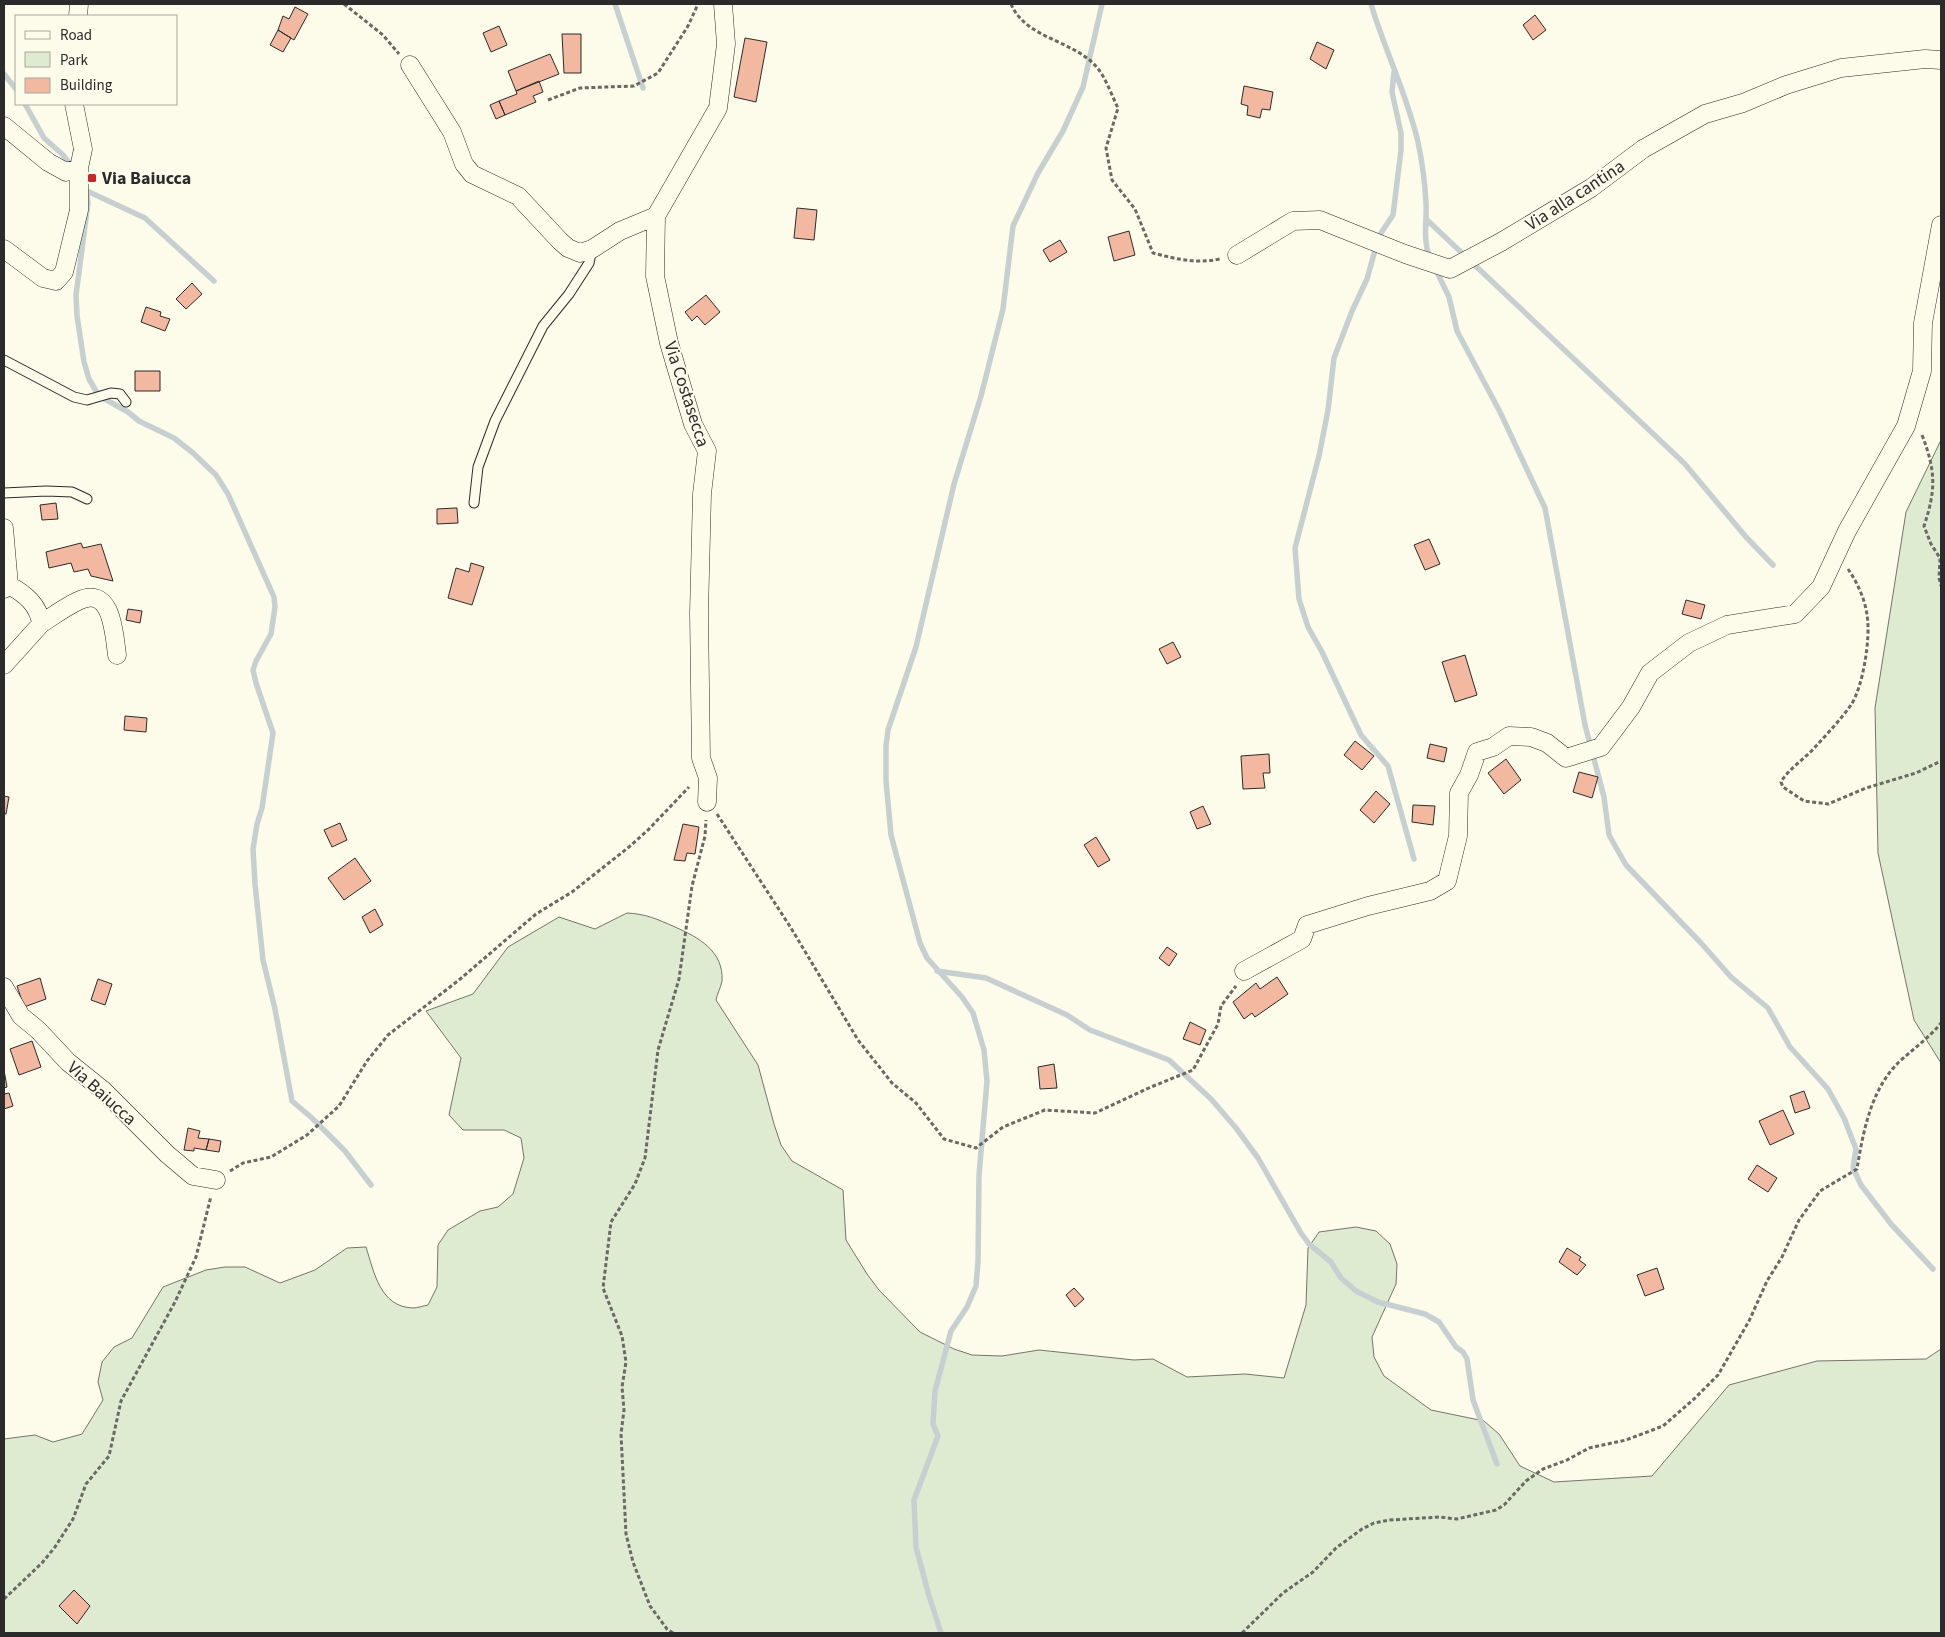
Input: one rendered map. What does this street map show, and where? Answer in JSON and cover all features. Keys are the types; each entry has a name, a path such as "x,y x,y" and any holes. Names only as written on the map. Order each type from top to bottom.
{"street":[{"name":"Via Costasecca","path":"707,802 708,778 702,758 700,613 702,494 707,451 693,424 669,343 655,276 656,216 718,108 726,44 723,4"},
{"name":"Via alla cantina","path":"1237,255 1293,220 1320,220 1405,254 1450,269 1501,242 1591,188 1643,150 1704,114 1743,103 1786,85 1841,68 1925,59 1941,60"},
{"path":"410,65 452,132 464,164 472,174 518,196 546,228 568,248 580,254 592,250 620,231 656,216"},
{"path":"4,249 44,278 56,281 64,272 79,210 79,168 83,149 74,105"},
{"path":"4,126 48,162 66,172 79,168"},
{"path":"1244,971 1302,939 1307,924 1368,906 1430,891 1447,881 1458,836 1459,793 1469,775 1477,752 1494,747 1509,736 1531,737 1546,743 1566,758 1601,747 1632,707 1650,673 1688,643 1727,625 1795,614 1821,588 1837,552 1906,426 1922,371 1923,323 1941,225"},
{"path":"4,528 6,587 23,592 35,606 40,615 41,624"},
{"path":"4,665 41,624 79,600 90,597 98,599 108,610 113,624 117,655"},
{"name":"Via Baiucca","path":"4,987 21,1016 38,1030 68,1062 104,1091 167,1154 193,1176 216,1180"}],"lane":[{"path":"474,503 478,467 496,421 543,326 569,294 589,263 592,250"},
{"path":"4,360 74,397 87,400 111,394 120,394 126,402"},
{"path":"4,493 72,492 87,498"}],"path":[{"path":"344,4 382,34 410,65"},
{"path":"548,100 580,88 634,86 658,73 688,26 698,4"},
{"path":"1011,4 1030,27 1075,50 1099,69 1118,108 1106,148 1112,180 1135,209 1153,253 1180,261 1208,261 1237,255"},
{"path":"1920,430 1933,469 1933,497 1924,526 1931,544 1940,558 1939,578 1941,586"},
{"path":"1837,552 1856,580 1867,615 1866,647 1860,687 1851,704 1821,740 1798,766 1787,772 1781,782 1783,787 1804,801 1828,804 1941,761"},
{"path":"4,1599 42,1563 55,1547 73,1518 86,1484 109,1456 121,1401 175,1302 196,1257 205,1213 216,1180 243,1163 271,1157 307,1135 339,1106 367,1061 388,1035 459,980 536,914 572,892 629,847 648,830 696,779 708,778"},
{"path":"707,802 726,827 791,928 858,1040 892,1083 916,1103 944,1139 976,1148 1003,1127 1045,1110 1095,1113 1193,1070 1218,1024 1220,1006 1234,990 1244,971"},
{"path":"673,1633 667,1629 650,1606 632,1562 626,1534 620,1434 624,1410 622,1387 626,1362 622,1336 603,1288 611,1222 635,1184 645,1158 658,1050 679,979 692,886 705,836 707,802"},
{"path":"1242,1633 1283,1592 1313,1572 1336,1548 1362,1529 1374,1523 1390,1520 1440,1517 1457,1519 1496,1510 1526,1481 1543,1469 1567,1460 1589,1448 1626,1440 1663,1426 1694,1399 1718,1375 1749,1321 1767,1281 1782,1257 1799,1220 1820,1191 1832,1182 1857,1169 1864,1132 1873,1103 1883,1081 1897,1063 1935,1031 1941,1023"}],"green space":[{"path":"1941,440 1941,1063 1914,1020 1878,853 1875,708 1906,512"},
{"path":"627,913 651,917 684,931 708,946 714,953 719,961 722,981 716,1000 758,1065 781,1145 792,1161 843,1190 846,1240 879,1290 920,1332 954,1349 972,1355 1002,1356 1039,1350 1134,1360 1153,1359 1187,1377 1245,1374 1284,1378 1306,1305 1308,1248 1319,1232 1356,1227 1376,1231 1390,1244 1397,1264 1396,1284 1372,1337 1374,1357 1384,1376 1431,1410 1484,1421 1499,1434 1520,1466 1554,1482 1652,1476 1729,1385 1817,1361 1926,1359 1941,1349 1941,1633 4,1633 4,1439 35,1435 53,1442 82,1434 103,1400 98,1382 102,1362 114,1347 132,1338 163,1287 206,1270 225,1267 245,1267 280,1283 315,1270 347,1248 366,1247 380,1286 393,1302 413,1308 428,1305 437,1287 438,1245 448,1230 480,1211 498,1207 513,1194 524,1158 521,1138 504,1130 463,1130 449,1115 461,1058 426,1011 473,994 508,947 559,917 595,929"}],"building":[{"path":"295,7 308,14 294,40 278,30 283,16 289,19"},
{"path":"1535,15 1546,30 1533,40 1523,25"},
{"path":"499,26 507,45 491,52 483,33"},
{"path":"278,30 291,38 283,52 270,45"},
{"path":"562,34 581,34 581,73 564,73"},
{"path":"745,38 767,42 756,102 734,97"},
{"path":"1317,42 1334,50 1326,69 1310,59"},
{"path":"550,54 559,74 516,91 508,71"},
{"path":"539,81 543,92 533,96 536,102 505,115 499,101 517,94 516,91"},
{"path":"1244,86 1273,92 1270,110 1262,109 1260,118 1247,115 1248,106 1241,104"},
{"path":"499,101 505,115 496,119 490,105"},
{"path":"797,208 817,210 814,240 794,238"},
{"path":"1129,231 1135,255 1114,261 1108,237"},
{"path":"1060,240 1067,252 1050,262 1043,250"},
{"path":"192,283 202,294 186,309 176,299"},
{"path":"706,295 720,312 705,325 697,316 692,321 685,312"},
{"path":"146,307 161,312 160,316 170,319 165,331 141,322"},
{"path":"135,371 160,371 160,391 135,391"},
{"path":"56,503 58,519 42,520 40,505"},
{"path":"457,508 458,523 437,524 437,509"},
{"path":"1429,539 1440,564 1425,570 1414,545"},
{"path":"81,543 83,548 101,544 113,581 91,576 88,569 74,572 71,563 49,568 46,552"},
{"path":"471,563 484,567 472,605 448,598 456,568 469,572"},
{"path":"1686,600 1705,605 1701,619 1682,614"},
{"path":"128,609 142,611 140,623 126,620"},
{"path":"1173,642 1181,657 1167,664 1159,649"},
{"path":"1465,655 1477,695 1455,702 1442,662"},
{"path":"125,716 147,718 146,732 124,730"},
{"path":"1355,741 1374,756 1362,770 1344,755"},
{"path":"1430,744 1447,748 1444,762 1427,758"},
{"path":"1269,754 1270,773 1263,773 1265,788 1243,789 1241,756"},
{"path":"1506,759 1521,780 1504,794 1488,773"},
{"path":"1579,772 1598,777 1592,798 1573,792"},
{"path":"1376,791 1390,804 1374,823 1360,810"},
{"path":"4,796 9,797 6,814 4,814"},
{"path":"1413,805 1435,806 1433,825 1412,822"},
{"path":"1203,806 1211,824 1197,829 1190,812"},
{"path":"340,823 347,840 332,847 324,830"},
{"path":"683,824 699,827 695,854 687,853 685,861 674,860"},
{"path":"1096,837 1110,860 1098,867 1084,845"},
{"path":"355,858 371,881 344,900 328,878"},
{"path":"375,909 383,925 370,933 362,917"},
{"path":"1167,947 1177,954 1169,966 1159,958"},
{"path":"1277,977 1288,994 1255,1017 1252,1013 1244,1019 1233,1002 1256,983 1260,989"},
{"path":"40,978 46,999 24,1007 17,986"},
{"path":"98,979 112,984 105,1005 91,1000"},
{"path":"1190,1022 1206,1030 1200,1045 1183,1039"},
{"path":"32,1041 41,1067 19,1075 10,1049"},
{"path":"1054,1064 1057,1088 1040,1089 1038,1067"},
{"path":"4,1070 7,1087 4,1088"},
{"path":"1804,1091 1810,1108 1795,1113 1790,1096"},
{"path":"9,1093 13,1106 4,1109 4,1094"},
{"path":"1783,1110 1794,1134 1770,1145 1759,1121"},
{"path":"188,1128 200,1131 198,1138 209,1139 206,1150 194,1148 194,1151 184,1150"},
{"path":"209,1139 221,1141 219,1152 206,1150"},
{"path":"1757,1165 1777,1178 1768,1192 1748,1179"},
{"path":"1567,1248 1581,1257 1579,1260 1586,1265 1577,1275 1559,1262"},
{"path":"1657,1268 1664,1289 1645,1296 1637,1275"},
{"path":"1074,1288 1084,1299 1075,1307 1066,1295"},
{"path":"74,1590 90,1606 77,1624 59,1606"}],"waterway":[{"path":"615,4 643,88"},
{"path":"941,1633 916,1547 914,1500 938,1436 933,1424 935,1391 951,1331 967,1307 976,1286 979,1175 987,1081 984,1050 973,1013 962,997 927,958 920,943 891,835 886,781 886,746 888,730 916,647 954,484 981,396 1003,309 1013,226 1038,173 1063,131 1083,87 1102,4"},
{"path":"1371,4 1408,107 1418,142 1426,195 1426,239 1431,260"},
{"path":"1394,72 1392,92 1401,133 1401,150 1393,215 1379,236 1367,279 1352,311 1334,358 1328,410 1319,456 1295,548 1299,599 1308,627 1322,652 1361,735 1388,766 1414,859"},
{"path":"4,74 15,88"},
{"path":"26,105 44,138 63,155 73,168"},
{"path":"87,191 145,218 214,281"},
{"path":"87,195 88,203 76,295 84,362 89,379 103,398 128,412 139,421 174,438 216,475 228,494 274,597 275,607 271,634 253,670 273,733 262,808 253,849 263,960 275,1009 292,1101 345,1151 371,1185"},
{"path":"1426,219 1684,463 1746,537 1773,565"},
{"path":"1435,268 1449,297 1457,331 1500,412 1545,508 1585,725 1604,797 1609,835 1626,865 1731,977 1768,1008 1790,1047 1828,1089 1844,1118 1856,1149 1853,1168 1861,1185 1891,1224 1933,1269"},
{"path":"937,971 986,978 1067,1015 1090,1030 1169,1060 1211,1099 1236,1128 1258,1158 1301,1233 1309,1244 1331,1262 1341,1278 1356,1291 1378,1302 1425,1314 1439,1322 1456,1347 1463,1352 1467,1359 1473,1400 1497,1464"}],"place":[{"name":"Via Baiucca","path":"92,178"}]}
